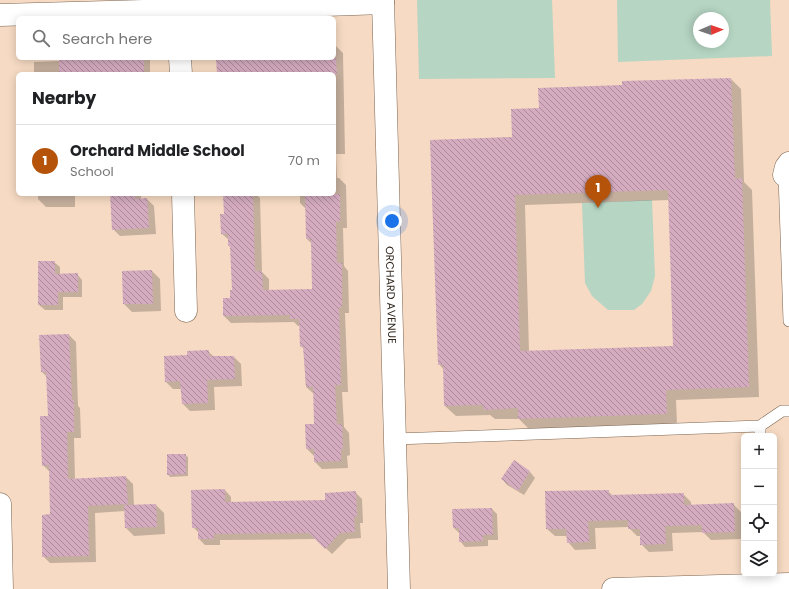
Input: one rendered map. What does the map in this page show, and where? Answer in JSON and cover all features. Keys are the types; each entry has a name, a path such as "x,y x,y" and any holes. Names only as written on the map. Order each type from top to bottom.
{"street":[{"path":"0,15 179,14 383,1"},
{"name":"ORCHARD AVENUE","path":"383,1 399,589"},
{"path":"180,60 181,72"},
{"path":"183,196 186,311"},
{"path":"0,504 2,589"},
{"path":"613,589 766,579 789,584"}],"lane":[{"path":"786,169 789,321"},
{"path":"395,439 760,431 782,411 789,411"}],"green space":[{"path":"417,0 552,0 555,78 419,79"},
{"path":"617,0 770,0 772,56 618,62"},
{"path":"652,200 655,276 651,291 642,304 634,310 608,310 592,296 585,283 582,203"}],"building":[{"path":"336,58 337,74 336,72 217,72 216,60 336,60"},
{"path":"59,60 144,60 144,72 59,72"},
{"path":"731,78 735,179 742,178 749,387 666,390 667,414 518,419 518,408 484,410 483,405 444,406 443,364 438,365 430,140 512,137 511,109 539,108 538,88 622,85 622,81","holes":["668,190 673,346 520,351 515,195"]},
{"path":"336,194 340,194 340,221 336,222 337,263 342,263 342,307 339,307 341,385 335,385 337,425 342,424 343,449 341,449 341,461 314,462 314,449 306,449 305,424 314,424 313,387 306,387 303,346 300,347 299,319 290,319 290,315 223,316 223,298 230,298 230,290 232,290 228,234 221,234 220,214 224,214 223,196 253,196 255,271 262,271 263,290 312,289 311,239 306,239 305,196 336,196"},
{"path":"110,196 135,196 135,199 147,198 149,228 112,230"},
{"path":"38,261 55,261 55,274 78,273 78,292 58,292 58,305 38,305"},
{"path":"152,270 153,304 123,304 122,271"},
{"path":"69,334 72,400 74,400 74,432 67,432 68,479 126,476 128,504 88,506 89,556 42,557 42,515 50,514 49,465 42,466 40,416 48,416 46,372 41,372 39,335"},
{"path":"209,350 209,356 234,356 235,379 207,380 208,403 182,404 180,381 165,382 164,356 187,355 187,351"},
{"path":"167,454 186,454 186,474 167,475"},
{"path":"514,460 530,471 518,491 501,479"},
{"path":"225,489 225,502 325,500 325,493 356,491 357,516 354,517 355,532 340,533 325,549 309,533 214,534 214,539 198,539 198,528 192,528 191,490"},
{"path":"609,490 609,495 684,493 684,505 734,503 735,532 702,533 702,525 665,526 666,544 640,545 640,529 628,529 628,520 588,521 589,542 567,543 566,529 546,529 545,491"},
{"path":"156,504 157,527 125,528 124,505"},
{"path":"492,508 493,535 483,535 483,541 459,542 459,528 453,528 452,509"}],"place":[{"name":"Orchard Middle School","path":"598,208"}]}
